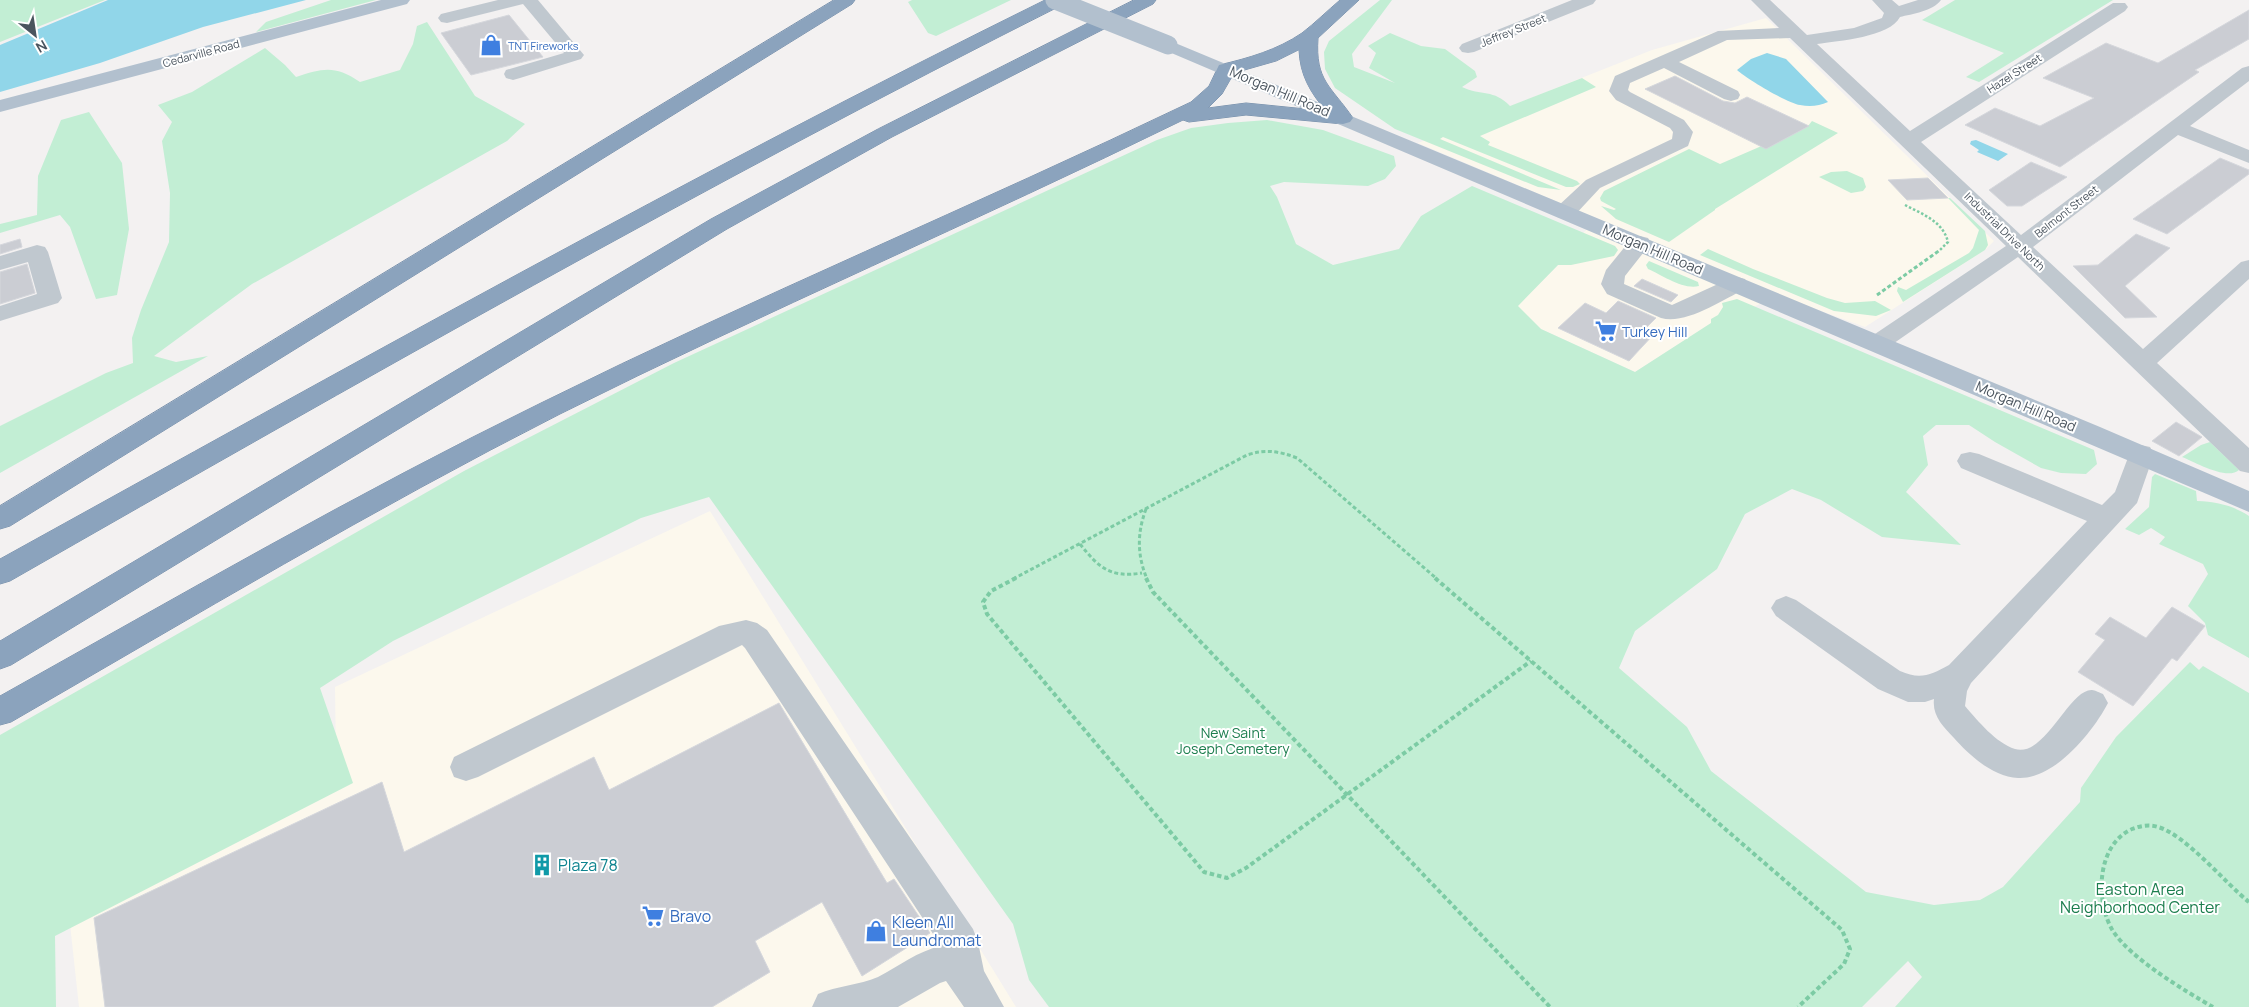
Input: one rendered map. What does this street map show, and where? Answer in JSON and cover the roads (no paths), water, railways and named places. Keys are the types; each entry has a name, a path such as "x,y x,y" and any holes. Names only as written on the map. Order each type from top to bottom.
{"highway":[{"path":"0,519 846,0"},
{"path":"0,573 562,258 727,168 1057,0"},
{"path":"0,656 719,224 885,132 1147,0"},
{"path":"0,712 379,498 546,411 717,329 1198,106 1211,97 1220,86 1226,69 1272,58 1284,52 1309,36 1350,0"},
{"path":"1309,36 1307,60 1315,85 1343,118"},
{"path":"1161,123 1184,117 1240,109 1283,111 1343,118"}],"main road":[{"name":"Cedarville Road","path":"0,106 401,0"},
{"name":"Morgan Hill Road","path":"1057,0 1878,343 2141,454 2249,502"}],"street":[{"path":"447,18 518,0"},
{"path":"513,74 575,55 529,0"},
{"name":"Jeffrey Street","path":"1468,48 1587,0"},
{"path":"1564,212 1593,184 1681,142 1683,132 1677,124 1623,96 1618,91 1622,80 1724,35 1837,36 1876,28 1889,21 1887,6 1911,9 1932,0"},
{"name":"Industrial Drive North","path":"1768,1 1797,37 1910,141 2141,364 2249,464"},
{"name":"Hazel Street","path":"1910,141 2020,68 2119,7"},
{"path":"1664,61 1731,95"},
{"name":"Belmont Street","path":"1878,343 2020,246 2249,72"},
{"path":"2175,127 2249,157"},
{"path":"1640,243 1614,275 1612,284 1615,289 1669,313 1678,312 1736,284"},
{"path":"0,263 38,252 50,298 0,314"},
{"path":"2141,364 2249,267"},
{"path":"2092,703 2049,752 2028,763 2014,763 1992,751 1964,730 1949,709 1951,691 1960,674 2127,496 2141,454"},
{"path":"1970,461 2106,518"},
{"path":"1786,608 1889,680 1908,689 1935,686 1960,674"},
{"path":"466,767 730,635 746,632 756,639 960,942 967,977"},
{"path":"831,1007 882,995 939,964 952,963 958,966 967,977 986,1007"}],"water":[{"path":"108,0 306,0 203,27 100,63 0,92 0,45"},
{"path":"1767,53 1786,59 1828,102 1811,106 1794,103 1767,90 1737,70 1751,59"},
{"path":"1976,140 2008,154 1998,161 1977,152 1979,150 1970,144 1971,141"}],"place":[{"name":"TNT Fireworks","path":"491,45"},
{"name":"Turkey Hill","path":"1606,331"},
{"name":"Plaza 78","path":"542,865"},
{"name":"Bravo","path":"653,916"},
{"name":"Kleen All Laundromat","path":"876,931"}],"park label":[{"name":"New Saint Joseph Cemetery","path":"1233,740"},
{"name":"Easton Area Neighborhood Center","path":"2140,898"}]}
